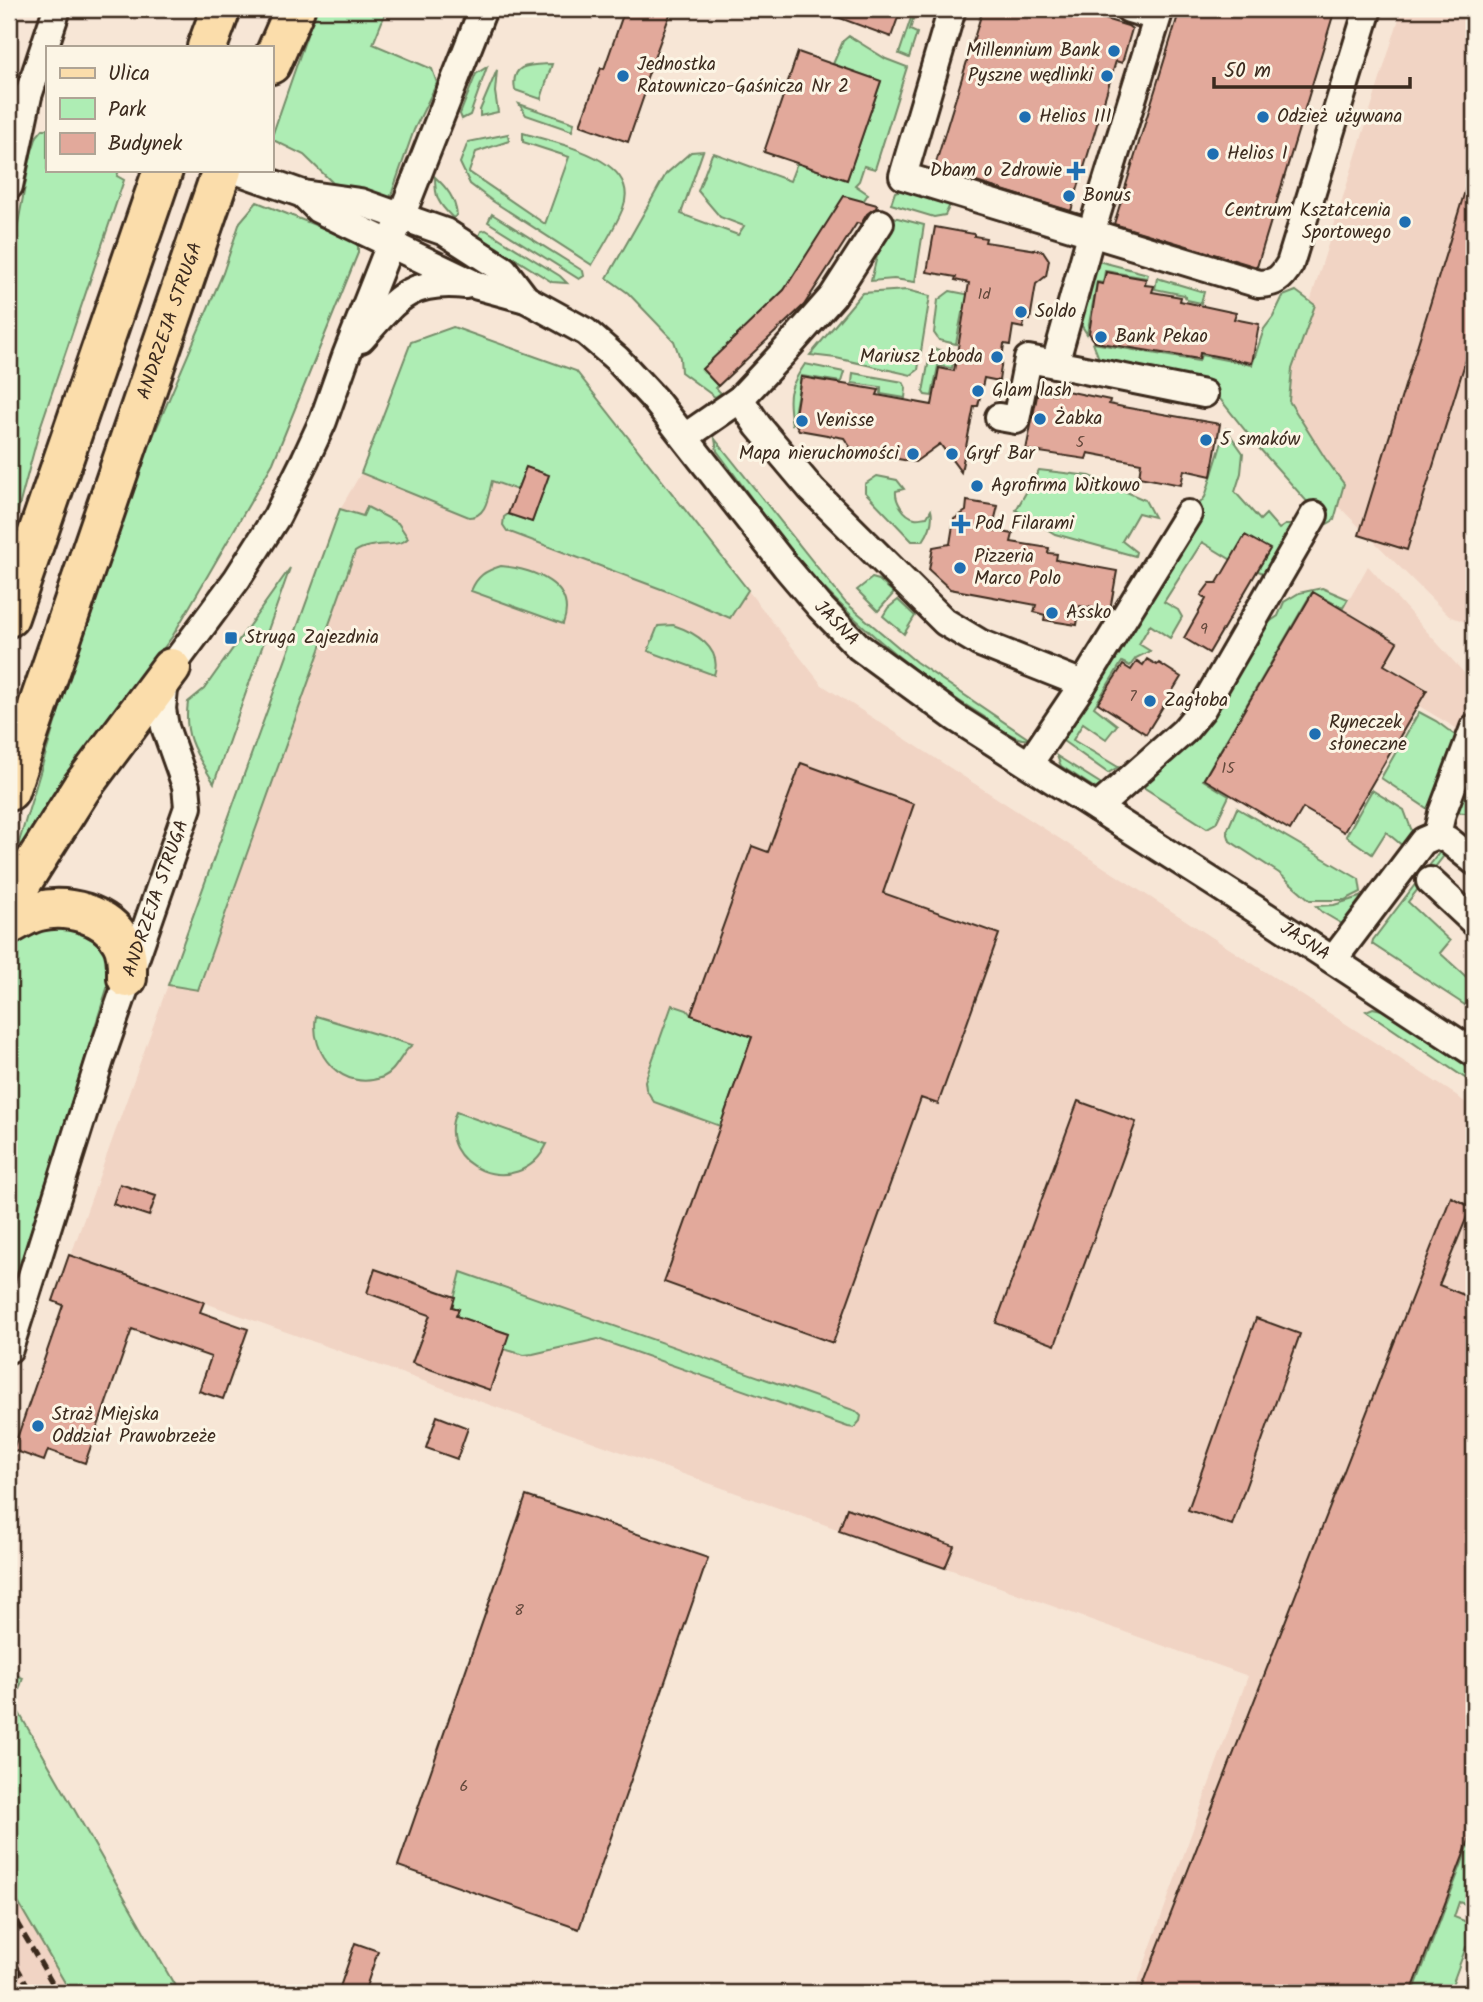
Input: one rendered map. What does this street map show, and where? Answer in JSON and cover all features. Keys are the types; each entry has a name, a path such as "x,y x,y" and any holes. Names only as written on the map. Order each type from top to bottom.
{"main road":[{"path":"198,46 209,9"},
{"path":"207,46 221,9"},
{"path":"266,46 280,9"},
{"path":"273,59 295,9"},
{"path":"9,617 162,172"},
{"name":"ANDRZEJA STRUGA","path":"9,791 207,211 235,172"},
{"path":"9,903 82,788 171,668"},
{"path":"9,925 39,911 66,908 84,913 102,922 121,940 127,956 128,978"}],"street":[{"path":"51,46 57,9"},
{"name":"ANDRZEJA STRUGA","path":"9,1349 128,978 188,807 186,786 165,727 162,709 164,690 171,668 237,579 276,516 323,421 483,9"},
{"path":"952,9 903,176 1092,231 1259,284 1273,283 1281,278 1290,264 1368,9"},
{"path":"1055,364 1092,231 1159,13 1129,9"},
{"path":"9,186 41,101 46,72"},
{"name":"ANDRZEJA STRUGA","path":"235,172 303,194 353,200 402,216"},
{"name":"ANDRZEJA STRUGA","path":"303,194 318,209 392,244"},
{"name":"JASNA","path":"402,216 445,232 504,270 526,299"},
{"path":"685,437 740,399 833,296 880,223"},
{"name":"JASNA","path":"392,244 478,286 526,299 597,340 655,400 786,567 859,647 956,718 1474,1052"},
{"name":"ANDRZEJA STRUGA","path":"346,356 395,301 419,286 445,283 478,286"},
{"path":"999,417 1016,419 1028,359 1204,394"},
{"path":"740,399 812,491 945,622 980,643 1083,684"},
{"path":"1029,764 1083,684 1188,514"},
{"path":"1097,808 1185,731 1202,709 1314,515"},
{"path":"1437,835 1442,813 1474,728"},
{"path":"1333,960 1423,841 1437,835 1448,839 1474,861"},
{"path":"1430,881 1474,922"}],"shaded area":[{"name":"Centrum Kształcenia Sportowego","path":"1402,9 1474,9 1474,625 1449,616 1268,436"},
{"path":"453,327 576,371 822,685 1456,1095 1474,1110 1474,1856 1421,1993 1134,1993 1248,1676 71,1255 336,516 361,473 411,342"},
{"path":"1368,566 1474,684 1474,719 1466,734 1419,706 1428,689 1385,664 1398,641 1344,609"},
{"path":"9,1887 71,1993 9,1993"}],"green space":[{"path":"316,9 387,9 373,44 432,69 437,83 414,130 390,198 333,183 304,155 273,140 273,133"},
{"path":"916,9 910,30 917,33 909,58 899,54 912,15 900,11"},
{"path":"849,36 886,59 907,67 875,169 864,166 855,185 868,194 851,219 785,289 702,369 718,386 716,388 721,393 715,397 681,372 680,358 674,341 628,293 607,278 666,174 691,152 703,151 681,214 738,235 744,226 720,217 698,191 712,154 790,181 797,163 847,180 881,81 833,64 843,41"},
{"path":"552,64 541,99 515,90 514,81 519,70 530,65"},
{"path":"487,67 470,115 462,119 460,114 476,74"},
{"path":"497,70 495,92 498,112 480,116 480,110"},
{"path":"519,104 574,123 572,131 526,115"},
{"path":"46,129 46,172 118,172 117,176 124,180 40,428 9,544 9,272 31,154 37,136"},
{"path":"523,133 592,156 608,165 620,177 625,191 623,208 592,265 470,184 460,163 468,142 508,134 509,141 476,152 469,172 545,224 569,157 523,142"},
{"path":"435,177 452,198 457,215 453,218 438,200"},
{"path":"903,189 950,205 945,215 934,217 891,204 895,192"},
{"path":"257,202 353,240 358,246 358,253 273,463 172,637 119,708 21,852 19,842 68,680 139,469 223,273 240,222"},
{"path":"492,214 583,271 584,276 579,279 488,222"},
{"path":"890,216 924,225 915,282 894,279 871,281"},
{"path":"486,230 567,283 552,282 479,236 481,231"},
{"path":"1094,260 1148,274 1147,278 1105,271 1103,283 1097,282 1087,334 1080,323 1086,279"},
{"path":"1157,278 1204,292 1201,303 1187,300 1184,295 1155,289"},
{"path":"907,290 930,296 918,370 911,375 836,358 810,355 862,293"},
{"path":"950,291 981,297 977,315 962,313 956,344 939,340 934,333 938,300"},
{"path":"1296,291 1315,305 1292,369 1289,401 1344,484 1334,520 1327,524 1260,449 1212,389 1103,369 1093,343 1199,361 1201,355 1252,365 1264,329 1283,296"},
{"path":"453,327 576,371 748,590 730,618 507,531 503,525 504,517 508,514 532,522 548,476 526,467 517,490 492,481 483,510 469,517 361,473 411,342"},
{"path":"936,349 955,355 952,368 938,366 932,396 925,395 923,392 930,354"},
{"path":"805,364 844,372 841,382 801,376 792,425 790,393"},
{"path":"853,373 903,382 906,388 905,398 881,394 881,387 852,383"},
{"path":"1226,429 1243,453 1235,492 1260,520 1266,514 1279,529 1292,525 1276,557 1263,573 1230,559 1202,542 1164,602 1178,610 1182,617 1170,638 1150,625 1139,644 1150,651 1136,658 1130,666 1122,662 1094,707 1117,725 1106,739 1083,723 1073,740 1118,767 1108,773 1063,741 1156,589 1192,513 1205,497"},
{"path":"715,439 845,602 916,662 1029,739 1018,738 1005,732 937,686 853,617 789,548 717,451"},
{"path":"1039,470 1090,476 1145,500 1154,517 1138,513 1122,541 1136,552 1135,556 1055,534 1016,510"},
{"path":"877,476 897,480 904,489 896,491 897,499 901,508 911,517 927,517 931,510 930,526 923,541 912,541 865,492 865,484"},
{"path":"367,507 398,523 408,538 398,543 369,546 355,552 198,990 168,985 340,509 363,516"},
{"path":"501,566 538,575 558,589 564,598 566,610 563,624 471,591 482,575"},
{"path":"290,568 214,783 189,736 188,702 204,689"},
{"path":"872,578 879,580 894,593 878,611 857,590"},
{"path":"1322,588 1348,599 1343,608 1312,592 1203,780 1229,796 1216,823 1207,828 1140,785 1253,633 1278,616 1284,602 1299,593"},
{"path":"898,600 915,616 904,634 883,616"},
{"path":"673,625 698,637 711,649 716,665 714,675 648,651 658,626"},
{"path":"1419,712 1460,739 1435,806 1428,809 1381,778"},
{"path":"1057,756 1103,785 1106,791 1101,792 1061,766"},
{"path":"1468,784 1474,787 1474,814 1455,812 1459,785"},
{"path":"1372,790 1404,810 1413,834 1404,847 1386,832 1372,854 1346,836"},
{"path":"1237,808 1359,879 1361,892 1345,900 1310,900 1279,873 1230,841 1227,831"},
{"path":"1439,853 1446,853 1408,902 1450,941 1440,953 1474,984 1474,1011 1372,944"},
{"path":"1363,896 1363,900 1344,925 1316,906 1334,905"},
{"path":"42,923 91,932 107,953 110,979 9,1301 9,949 16,937"},
{"path":"672,1005 687,1010 691,1015 752,1037 720,1126 654,1102 646,1089 645,1081"},
{"path":"1373,1008 1386,1011 1463,1064 1474,1073 1474,1084 1366,1011"},
{"path":"316,1016 412,1045 388,1074 368,1081 355,1080 342,1075 324,1056 315,1030"},
{"path":"456,1112 547,1144 534,1162 518,1171 500,1174 482,1170 467,1161 456,1148 452,1131"},
{"path":"461,1272 856,1411 861,1416 860,1421 854,1428 848,1427 598,1339 524,1355 504,1349 508,1334 456,1316 459,1309 452,1307"},
{"path":"9,1672 23,1678 14,1704 179,1993 71,1993 9,1887"},
{"path":"1474,1831 1474,1899 1469,1897 1465,1904 1459,1902 1454,1917 1472,1924 1474,1921 1474,1948 1466,1947 1449,1993 1413,1993"}],"building":[{"name":"Jednostka Ratowniczo-Gaśnicza Nr 2","path":"625,9 672,9 645,83 648,84 628,142 580,125 601,68 604,69"},
{"path":"901,9 891,37 821,11"},
{"name":"Helios III","path":"983,9 1072,9 1132,29 1122,63 1116,61 1071,211 934,169"},
{"name":"Helios I","path":"1180,9 1335,9 1257,267 1114,224"},
{"path":"798,52 881,81 847,180 764,152"},
{"path":"1469,178 1474,178 1474,349 1470,347 1407,550 1359,535"},
{"path":"844,196 877,205 861,224 857,223 804,305 718,386 702,369 784,290"},
{"path":"935,227 974,234 986,238 985,242 1043,251 1049,260 1046,276 1036,284 1030,320 1025,319 1023,328 1013,326 1010,345 1004,344 999,381 984,378 978,406 974,406 961,472 940,444 915,462 853,451 844,438 799,430 794,421 801,377 879,390 877,395 932,405 939,368 954,371 969,283 955,280 956,277 927,272"},
{"path":"1106,272 1146,279 1145,285 1154,286 1152,292 1181,297 1180,301 1236,313 1234,319 1259,324 1252,363 1200,353 1199,359 1095,342 1089,333 1097,283 1103,284"},
{"path":"1057,389 1110,400 1109,404 1220,424 1211,476 1184,470 1181,485 1139,477 1141,463 1088,453 1086,459 1026,450 1038,391 1056,394"},
{"path":"526,467 549,475 532,522 508,514"},
{"path":"967,501 998,506 992,530 1013,534 1011,542 1049,548 1048,553 1057,554 1056,560 1117,571 1110,610 1080,606 1077,625 1044,620 1045,615 1034,612 1036,605 950,589 929,570 933,547 950,544 954,519 966,511"},
{"path":"1245,535 1270,549 1209,653 1184,638 1206,599 1201,595 1210,583 1217,583"},
{"name":"Ryneczek słoneczne","path":"1313,592 1397,642 1384,665 1427,690 1344,832 1303,808 1290,830 1204,779"},
{"path":"1147,659 1181,677 1146,734 1098,703 1123,665 1131,670 1137,661 1143,665"},
{"path":"801,763 914,804 883,893 999,934 938,1104 921,1098 833,1343 664,1282 752,1037 691,1015 752,846 768,852"},
{"path":"1078,1101 1136,1122 1055,1345 996,1323"},
{"path":"120,1184 156,1196 149,1216 113,1204"},
{"path":"1451,1197 1471,1207 1439,1285 1474,1299 1474,1827 1411,1993 1140,1993"},
{"path":"69,1255 204,1302 200,1312 248,1329 223,1399 199,1391 211,1357 132,1329 85,1463 48,1450 44,1461 13,1450 63,1305 53,1301"},
{"path":"375,1269 455,1297 452,1307 459,1309 456,1316 509,1334 490,1390 412,1363 430,1315 367,1293"},
{"path":"1256,1318 1300,1334 1232,1525 1188,1510"},
{"path":"437,1416 468,1428 457,1459 426,1448"},
{"path":"526,1496 708,1558 579,1929 398,1866"},
{"path":"847,1508 954,1546 945,1568 839,1531"},
{"path":"355,1943 378,1951 364,1993 338,1993"}],"railway":[{"path":"9,1909 58,1993"},
{"path":"9,1953 32,1993"}],"place":[{"name":"Millennium Bank","path":"1114,51"},
{"name":"Jednostka Ratowniczo-Gaśnicza Nr 2","path":"623,76"},
{"name":"Pyszne wędlinki","path":"1107,76"},
{"name":"Helios III","path":"1025,117"},
{"name":"Odzież używana","path":"1263,117"},
{"name":"Helios I","path":"1213,154"},
{"name":"Dbam o Zdrowie","path":"1076,171"},
{"name":"Bonus","path":"1069,196"},
{"name":"Centrum Kształcenia Sportowego","path":"1405,222"},
{"name":"Soldo","path":"1021,312"},
{"name":"Bank Pekao","path":"1101,337"},
{"name":"Mariusz Łoboda","path":"997,357"},
{"name":"Glam lash","path":"978,391"},
{"name":"Żabka","path":"1040,419"},
{"name":"Venisse","path":"802,421"},
{"name":"5 smaków","path":"1206,440"},
{"name":"Mapa nieruchomości","path":"913,454"},
{"name":"Gryf Bar","path":"952,454"},
{"name":"Agrofirma Witkowo","path":"977,486"},
{"name":"Pod Filarami","path":"961,524"},
{"name":"Pizzeria Marco Polo","path":"960,568"},
{"name":"Assko","path":"1052,613"},
{"name":"Struga Zajezdnia","path":"231,638"},
{"name":"Zagłoba","path":"1150,701"},
{"name":"Ryneczek słoneczne","path":"1315,734"},
{"name":"Straż Miejska Oddział Prawobrzeże","path":"38,1426"}]}
